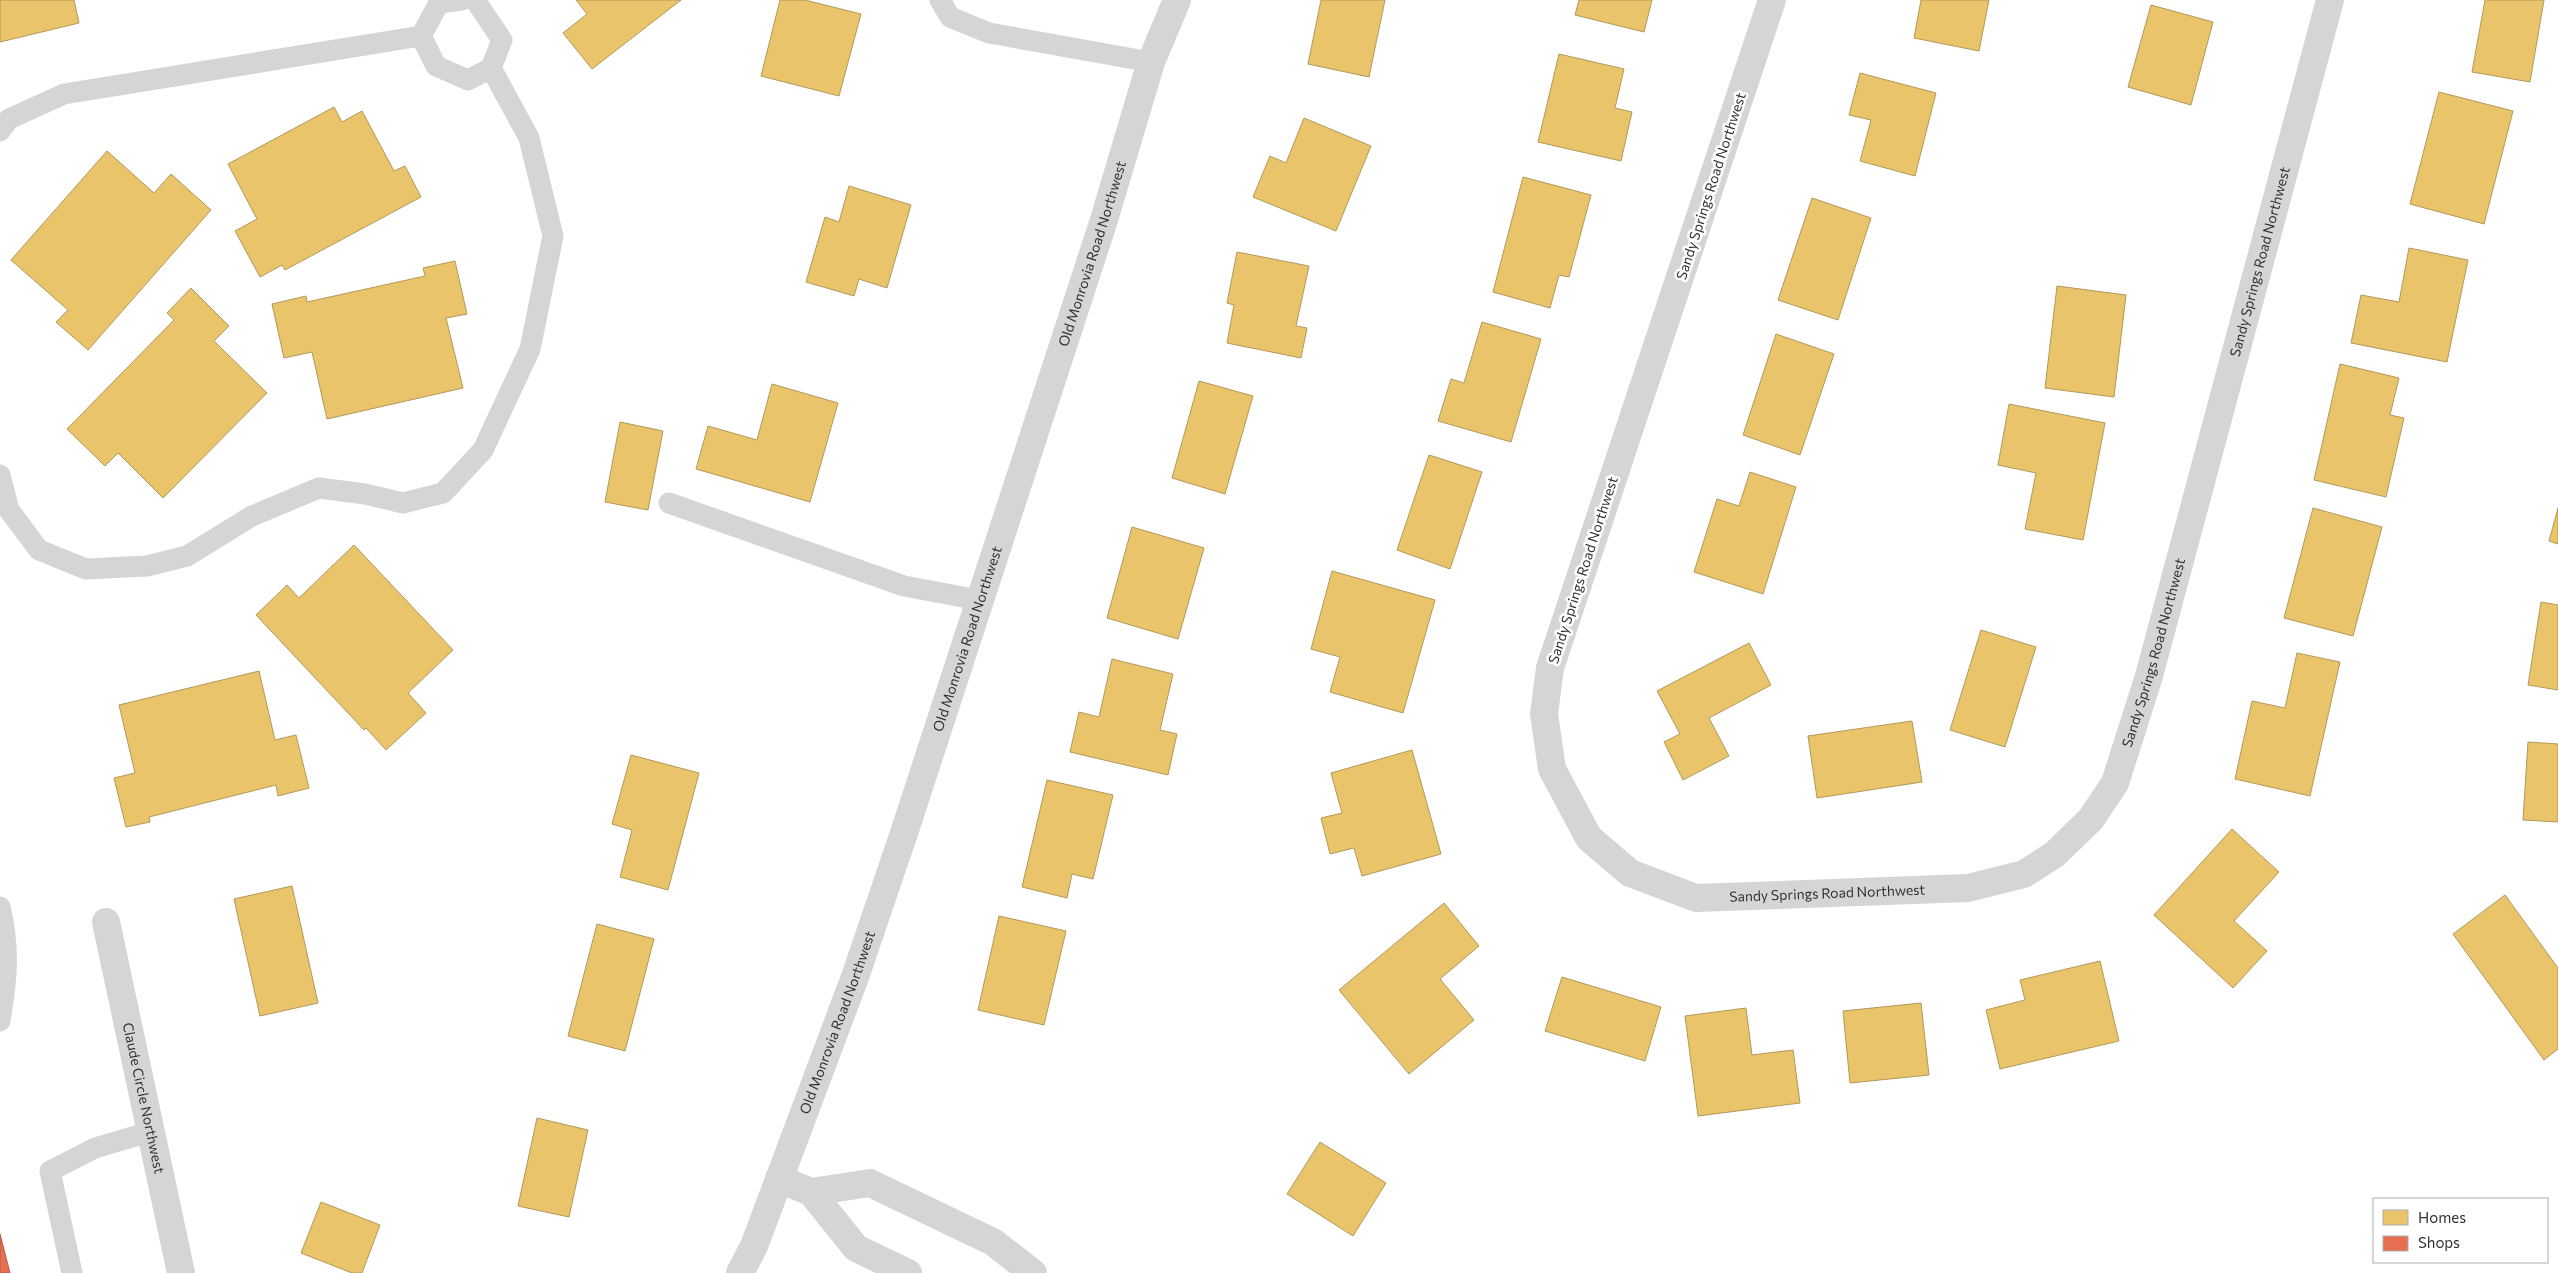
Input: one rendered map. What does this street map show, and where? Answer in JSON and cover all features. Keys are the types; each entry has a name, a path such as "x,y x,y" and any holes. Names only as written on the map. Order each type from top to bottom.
{"street":[{"name":"Sandy Springs Road Northwest","path":"1772,0 1550,668 1544,714 1552,769 1589,838 1630,873 1696,898 1968,888 2024,874 2055,854 2091,819 2116,783 2149,676 2330,0"},
{"name":"Old Monrovia Road Northwest","path":"740,1273 754,1246 855,977 905,830 1103,223 1151,62 1174,1"},
{"name":"Claude Circle Northwest","path":"106,922 180,1273"},
{"path":"779,1179 811,1192 856,1248 908,1273"},
{"path":"811,1192 870,1183 992,1242 1033,1273"}],"lane":[{"path":"421,36 439,3 462,0"},
{"path":"421,36 436,66 468,80 491,68 502,40 475,0"},
{"path":"940,0 950,17 989,33 1151,62"},
{"path":"0,131 9,119 64,94 421,36"},
{"path":"0,475 9,510 40,550 86,569 147,566 187,556 252,516 319,488 365,494 403,503 443,493 483,450 530,349 552,236 529,138 491,68"},
{"path":"669,503 904,586 979,600"},
{"path":"0,907 4,923 8,973 0,1021"},
{"path":"72,1273 50,1171 95,1148 150,1132"}],"building: Homes":[{"path":"0,0 74,0 79,23 0,42"},
{"path":"576,0 681,0 592,69 563,33 587,14"},
{"path":"780,0 805,0 861,14 839,96 761,76"},
{"path":"1321,0 1385,0 1369,77 1308,64"},
{"path":"1579,0 1652,0 1644,32 1575,15"},
{"path":"1921,0 1989,0 1979,51 1914,38"},
{"path":"2485,0 2544,0 2530,82 2472,72"},
{"path":"2151,5 2213,22 2191,105 2128,87"},
{"path":"1559,54 1624,69 1615,108 1632,112 1621,161 1538,142"},
{"path":"1860,73 1936,93 1915,176 1860,161 1871,120 1849,115"},
{"path":"2439,92 2513,111 2484,224 2410,204"},
{"path":"334,107 342,122 362,111 394,171 405,166 421,197 285,270 282,265 260,277 235,231 257,219 228,164"},
{"path":"1304,118 1371,146 1336,231 1253,197 1270,156 1286,163"},
{"path":"107,151 154,193 171,174 211,210 88,350 56,322 68,310 11,260"},
{"path":"1523,177 1591,195 1569,277 1559,275 1550,308 1493,292"},
{"path":"849,186 911,205 887,288 859,279 854,296 806,282 825,217 839,222"},
{"path":"1812,198 1871,218 1838,320 1778,300"},
{"path":"2409,248 2468,260 2447,362 2351,343 2361,295 2399,302"},
{"path":"1237,252 1309,266 1296,326 1307,328 1301,358 1227,343 1234,305 1227,303"},
{"path":"455,261 467,314 446,318 463,388 327,419 312,352 284,358 272,304 306,296 307,302 425,276 423,268"},
{"path":"2057,286 2126,295 2114,397 2045,388"},
{"path":"191,288 229,326 214,341 267,393 163,498 118,453 105,466 67,429 174,320 167,313"},
{"path":"1482,322 1541,339 1511,442 1438,421 1451,379 1464,383"},
{"path":"1776,334 1834,354 1800,455 1743,435"},
{"path":"2340,364 2399,378 2390,415 2404,418 2386,497 2314,480"},
{"path":"1199,381 1253,396 1225,494 1172,478"},
{"path":"772,384 838,403 810,502 696,469 708,426 757,440"},
{"path":"2009,404 2105,423 2083,540 2025,529 2036,473 1998,465"},
{"path":"620,422 663,431 648,510 605,502"},
{"path":"1429,455 1482,472 1450,569 1397,550"},
{"path":"1750,472 1796,487 1763,594 1694,572 1717,499 1739,506"},
{"path":"2313,508 2382,527 2353,636 2284,618"},
{"path":"2558,508 2558,544 2549,541"},
{"path":"1132,527 1204,548 1178,639 1107,618"},
{"path":"354,545 453,650 408,693 426,713 386,750 366,728 364,730 256,615 287,585 299,598"},
{"path":"1332,571 1435,600 1403,713 1330,692 1340,657 1311,649"},
{"path":"2541,602 2558,605 2558,690 2528,685"},
{"path":"1981,630 2036,647 2005,747 1950,730"},
{"path":"1749,643 1771,685 1709,718 1729,756 1683,780 1664,742 1680,734 1657,691"},
{"path":"2297,653 2340,662 2310,796 2235,779 2252,701 2285,708"},
{"path":"1112,659 1173,674 1160,730 1177,734 1168,775 1070,752 1079,712 1099,717"},
{"path":"259,671 275,740 296,735 309,788 278,796 276,785 149,817 150,822 126,827 114,778 135,773 119,705"},
{"path":"1912,721 1922,782 1817,798 1808,736"},
{"path":"2528,742 2558,744 2558,822 2523,820"},
{"path":"1412,750 1441,854 1362,876 1354,848 1330,854 1321,818 1342,813 1331,773"},
{"path":"631,755 699,773 668,890 620,877 632,830 612,824"},
{"path":"1047,780 1113,795 1093,879 1072,874 1067,898 1022,887"},
{"path":"2232,829 2279,872 2234,921 2267,951 2233,988 2154,915"},
{"path":"292,886 318,1003 260,1016 234,899"},
{"path":"2505,895 2558,968 2558,1049 2544,1060 2453,934"},
{"path":"1444,903 1479,946 1440,979 1474,1020 1409,1074 1339,990"},
{"path":"999,916 1066,931 1044,1025 978,1010"},
{"path":"597,924 654,939 625,1051 568,1036"},
{"path":"2100,961 2119,1041 2000,1069 1986,1010 2025,1000 2020,980"},
{"path":"1562,977 1661,1007 1645,1061 1545,1031"},
{"path":"1921,1003 1929,1075 1850,1083 1843,1011"},
{"path":"1746,1008 1752,1055 1793,1050 1800,1103 1698,1116 1685,1016"},
{"path":"537,1118 588,1130 569,1217 518,1206"},
{"path":"1320,1142 1386,1183 1353,1236 1287,1194"},
{"path":"321,1202 380,1225 362,1273 352,1273 301,1253"}],"building: Shops":[{"path":"0,1234 10,1273 0,1273"}]}
